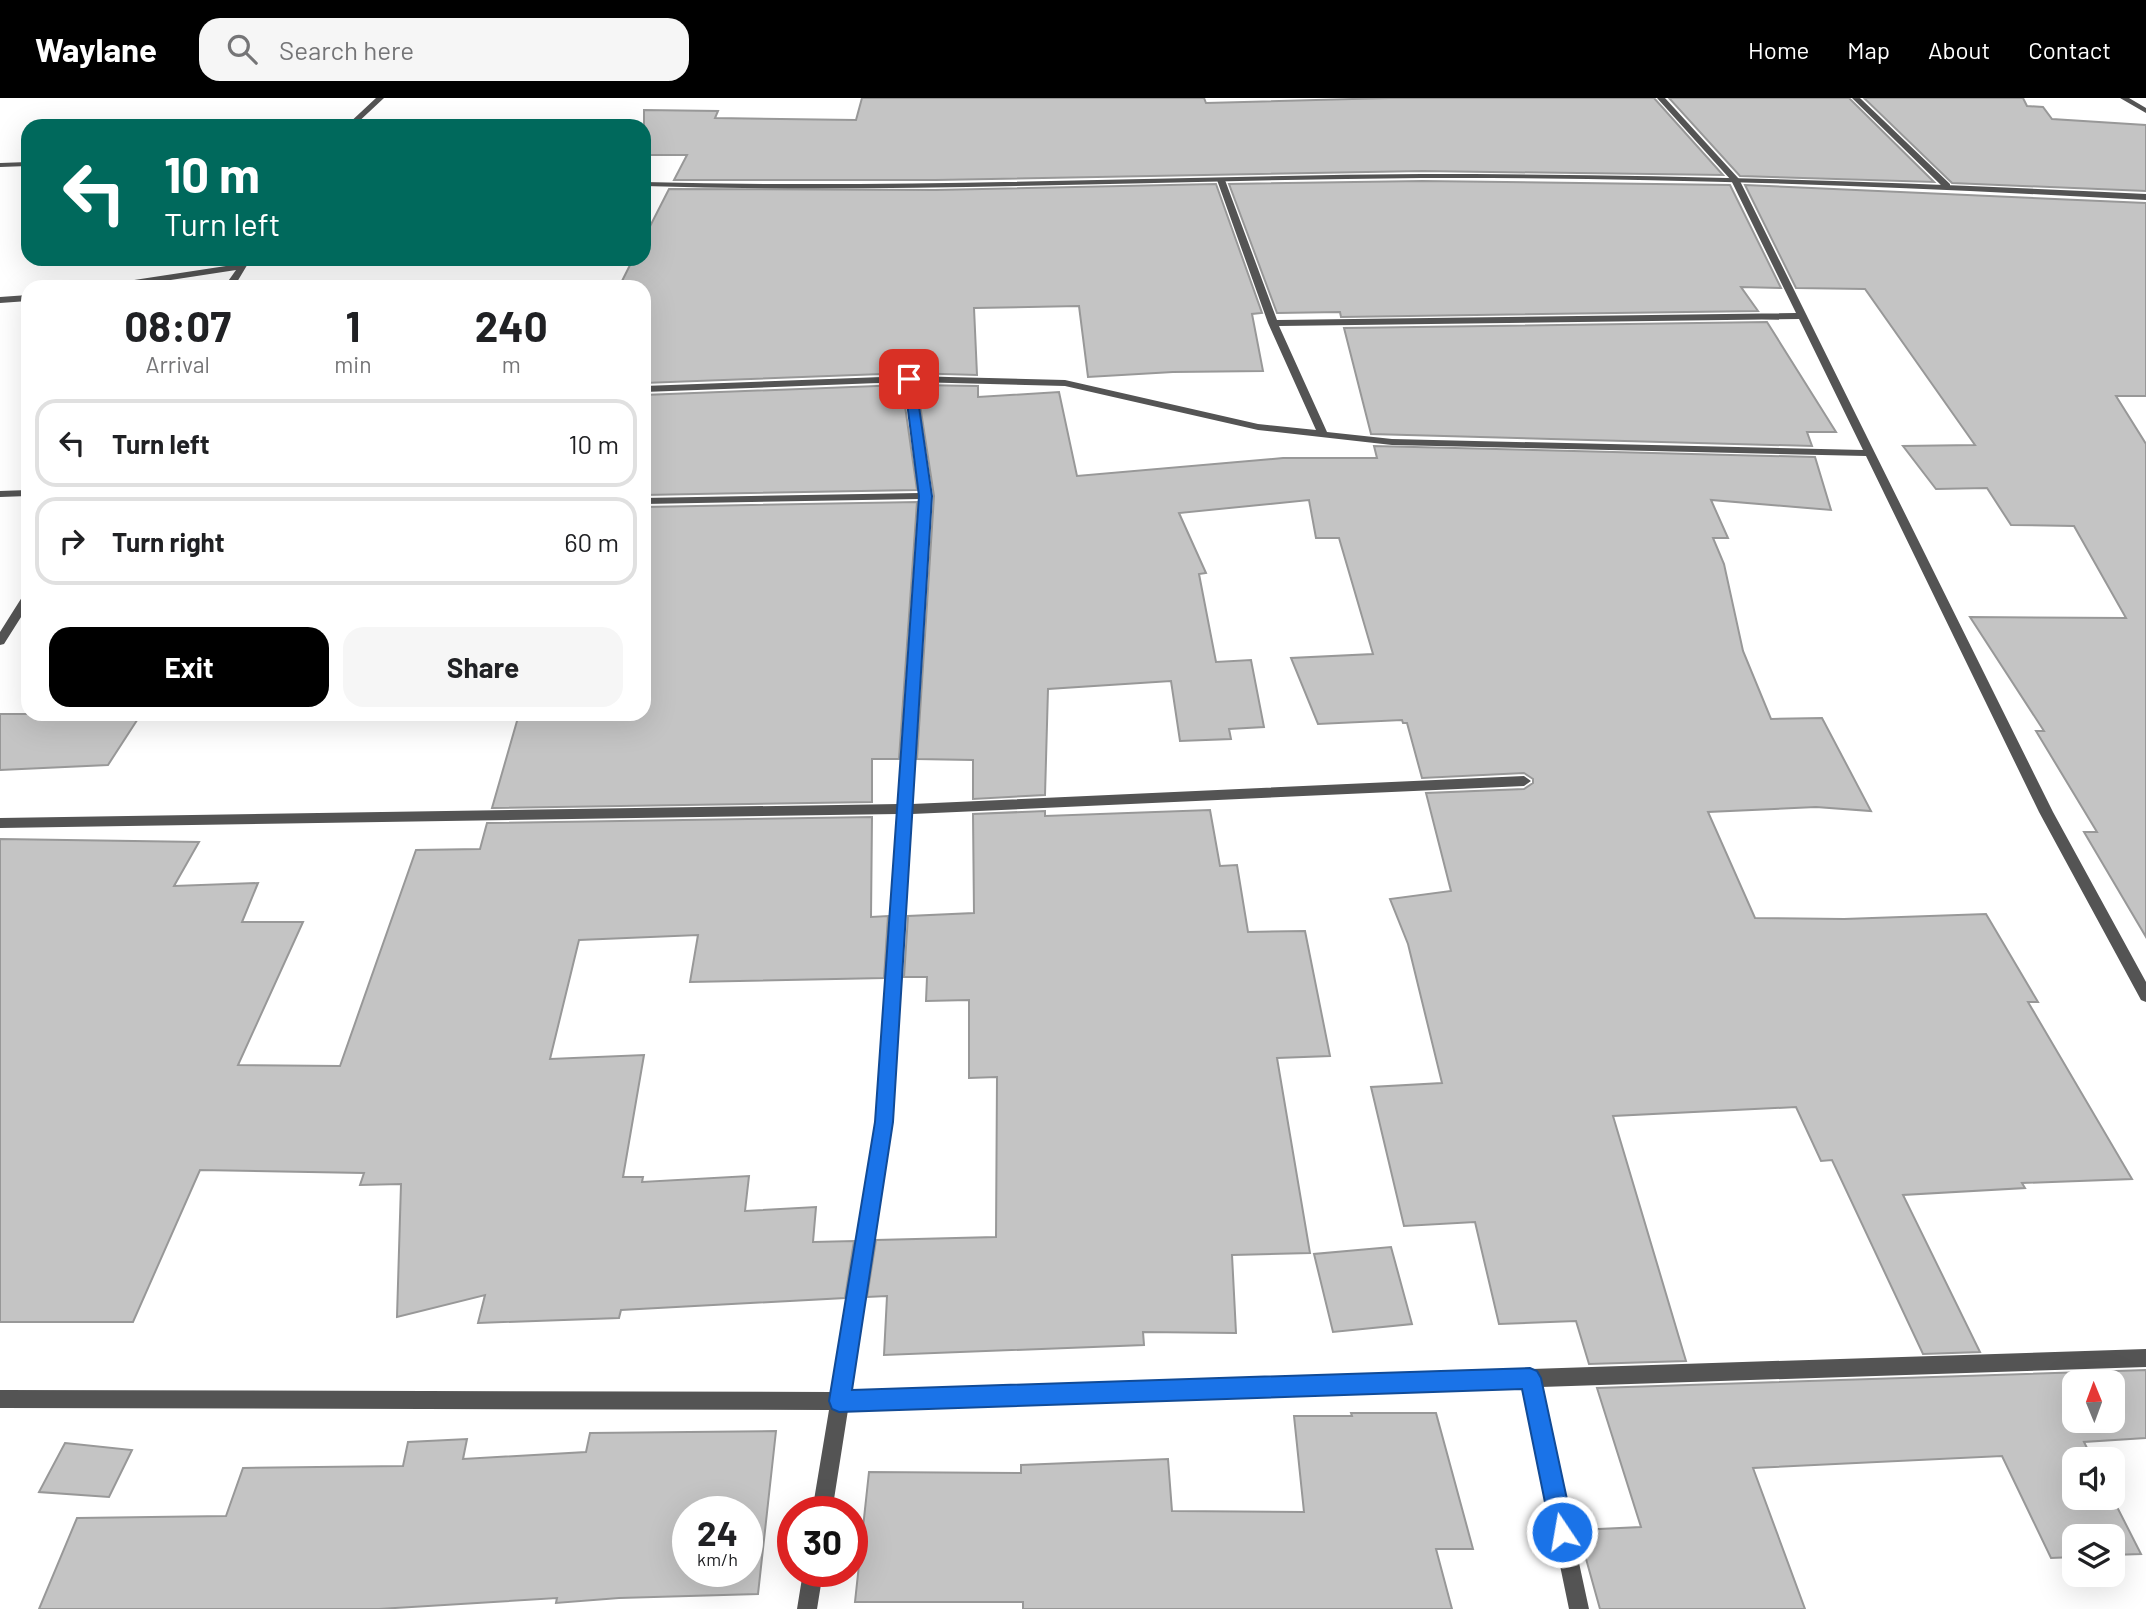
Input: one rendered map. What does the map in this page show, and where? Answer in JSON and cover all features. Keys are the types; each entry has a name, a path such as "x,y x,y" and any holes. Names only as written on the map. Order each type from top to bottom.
{"street":[{"path":"358,119 380,98"},
{"path":"1661,98 1735,179 2046,812 2146,996"},
{"path":"1856,98 1947,186"},
{"path":"2124,98 2146,111"},
{"path":"0,165 21,164"},
{"path":"651,184 762,188 1421,176 1735,179 1947,186 2146,197"},
{"path":"1221,180 1273,323 1324,436"},
{"path":"146,280 223,266"},
{"path":"0,300 21,298"},
{"path":"1273,323 1804,316"},
{"path":"651,389 909,379 1065,383 1258,427 1392,442 1871,453"},
{"path":"824,1496 884,1122 926,496 909,379"},
{"path":"0,494 21,493"},
{"path":"651,501 926,496"},
{"path":"0,641 21,608"},
{"path":"0,823 904,809 1524,781"},
{"path":"0,1399 839,1401 2146,1358"},
{"path":"1530,1378 1579,1609"},
{"path":"807,1609 811,1587"}],"building":[{"path":"862,98 1204,98 1206,103 1389,98 1654,98 1723,175 1422,171 936,180 674,180 687,155 651,155 651,119 644,119 644,110 718,111 715,118 856,120"},
{"path":"1669,98 1849,98 1934,182 1740,176"},
{"path":"1864,98 2023,98 2027,106 2043,107 2052,119 2146,125 2146,191 1952,183"},
{"path":"1422,181 1730,185 1781,288 1741,287 1758,311 1341,317 1340,312 1277,313 1229,184"},
{"path":"1216,184 1262,313 1252,314 1263,371 1088,377 1079,306 974,308 977,375 909,373 651,383 651,280 622,280 630,266 651,266 651,224 669,189 935,190"},
{"path":"1745,185 2146,203 2146,396 2116,396 2146,444 2146,937 2084,832 2097,832 2036,731 2044,731 1970,617 2126,618 2074,526 2011,525 1987,488 1936,489 1903,446 1975,445 1865,289 1796,288"},
{"path":"1767,322 1836,432 1807,432 1812,446 1371,434 1344,328"},
{"path":"902,385 917,490 651,495 651,395"},
{"path":"917,385 978,386 978,397 1059,392 1077,476 1283,458 1377,458 1374,446 1815,457 1831,510 1711,500 1728,538 1713,538 1724,564 1743,651 1771,719 1822,718 1871,811 1816,807 1708,812 1755,918 1844,919 1986,914 2038,1002 2028,1002 2132,1179 2022,1183 2025,1188 1903,1195 1980,1352 1923,1354 1832,1160 1821,1161 1796,1107 1613,1116 1686,1361 1589,1364 1576,1321 1499,1324 1475,1222 1404,1226 1371,1087 1442,1083 1408,944 1390,899 1451,891 1426,793 1524,789 1533,783 1533,779 1524,773 1422,778 1407,723 1402,720 1318,724 1291,658 1373,654 1339,538 1316,538 1309,500 1179,513 1206,573 1199,574 1216,662 1251,660 1264,727 1229,729 1231,739 1180,741 1171,681 1048,689 1045,795 973,799 973,760 917,759 934,496"},
{"path":"917,502 899,759 872,759 872,802 492,808 517,721 651,721 651,507"},
{"path":"0,714 21,714 21,721 136,721 108,765 0,770"},
{"path":"1210,810 1220,866 1237,865 1248,932 1305,931 1330,1056 1277,1058 1310,1253 1232,1255 1236,1333 1143,1332 1144,1345 884,1355 887,1296 867,1297 876,1240 996,1237 997,1077 969,1078 969,1000 926,1001 927,977 904,977 908,916 974,913 973,814 1045,811 1045,816"},
{"path":"872,817 871,917 888,916 884,978 690,982 698,935 579,940 550,1059 644,1055 623,1177 643,1177 642,1182 749,1176 745,1211 816,1207 813,1242 854,1241 845,1298 621,1310 619,1318 478,1323 485,1295 397,1317 401,1184 360,1185 364,1173 200,1170 133,1322 0,1322 0,839 199,842 174,886 258,883 242,922 303,922 238,1065 340,1066 416,850 480,849 487,823"},
{"path":"1391,1247 1412,1324 1333,1332 1314,1254"},
{"path":"2146,1370 2146,1438 2084,1442 2086,1447 2062,1447 2062,1510 2119,1510 2141,1554 2125,1555 2125,1524 2062,1524 2062,1558 2051,1558 2002,1456 1753,1468 1805,1609 1600,1609 1578,1530 1641,1527 1597,1388 2062,1373 2062,1433 2125,1433 2125,1371"},
{"path":"1351,1413 1436,1413 1473,1549 1436,1549 1452,1609 1023,1609 1023,1602 855,1602 857,1587 868,1587 866,1496 869,1472 1021,1473 1021,1465 1168,1459 1172,1511 1304,1512 1294,1416 1352,1416"},
{"path":"776,1431 763,1549 763,1496 672,1496 672,1587 759,1587 758,1594 619,1598 556,1603 557,1598 379,1609 39,1609 77,1518 226,1516 243,1468 403,1466 408,1442 467,1439 463,1459 586,1452 590,1433"},
{"path":"65,1443 132,1450 109,1497 39,1492"}],"route":[{"path":"909,379 926,496 884,1122 839,1401 1530,1378 1562,1532"}]}
